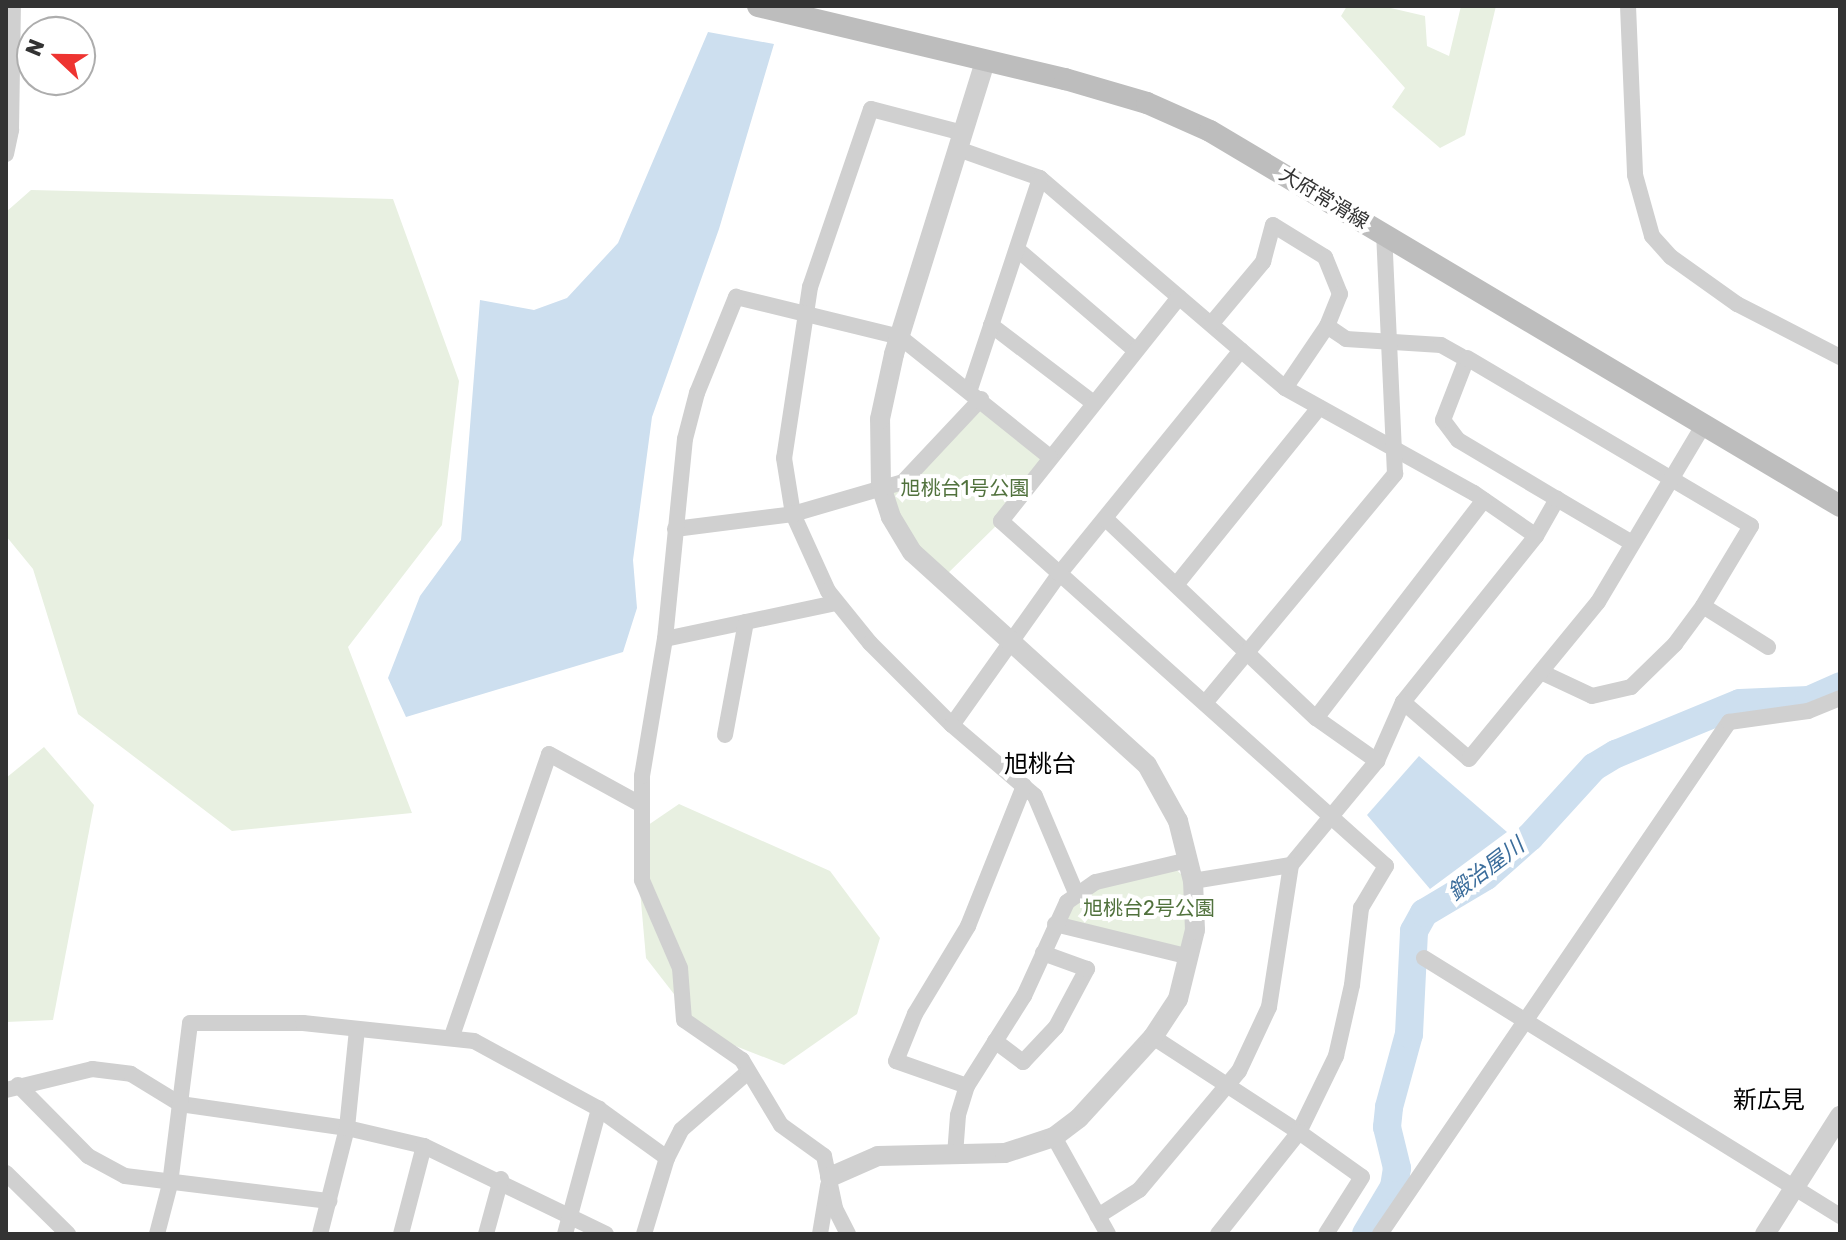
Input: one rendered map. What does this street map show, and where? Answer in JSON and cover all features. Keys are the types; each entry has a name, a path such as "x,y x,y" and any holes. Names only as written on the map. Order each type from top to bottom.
{"main road":[{"name":"大府常滑線","path":"758,6 1147,103 1198,125 1840,506"}],"street":[{"path":"6,154 13,6"},
{"path":"1628,6 1635,175 1652,236 1671,257 1737,304 1840,357"},
{"path":"830,1177 878,1156 1005,1153 1054,1137 1079,1118 1153,1037 1178,999 1190,957 1193,881 1178,821 1147,765 912,552 891,517 881,487 880,419 900,337 985,62"},
{"path":"1076,893 1035,796 952,725 836,603 793,514 784,458 805,310 871,109 961,141 1040,178 1285,388 1396,454 1484,500 1536,536"},
{"path":"675,529 793,514 903,482 976,394 991,325 1040,178"},
{"path":"1212,323 1263,262 1273,225 1325,257 1340,294 1327,326 1285,388"},
{"path":"1205,703 1395,474 1384,234"},
{"path":"1017,249 1135,350"},
{"path":"848,1234 835,1208 824,1156 781,1125 742,1060 684,1020 680,968 642,880 642,805 665,639 689,423 736,297 805,310 900,337 976,394 1050,457"},
{"path":"1179,297 1092,402 1001,521 1327,817 1386,866 1361,908 1352,985 1336,1056 1299,1132 1218,1234"},
{"path":"991,325 1092,402"},
{"path":"1327,326 1346,339 1387,344 1441,345 1461,356"},
{"path":"952,725 1012,645 1060,573 1107,520 1241,350"},
{"path":"1541,672 1592,696 1631,687 1675,644 1703,606 1751,526 1672,476 1467,358 1443,420 1458,440 1632,543"},
{"path":"1176,585 1319,408"},
{"path":"1403,702 1469,759 1598,602 1703,426"},
{"path":"1098,1216 1139,1190 1228,1085 1269,1007 1291,865 1327,817 1377,761 1403,702 1536,536 1557,499"},
{"path":"1316,718 1484,500"},
{"path":"1107,520 1250,651 1316,718 1377,761"},
{"path":"665,639 836,603"},
{"path":"1703,606 1768,647"},
{"path":"725,735 746,622"},
{"path":"1380,1234 1729,722 1808,711 1840,698"},
{"path":"452,1036 549,754 642,805"},
{"path":"967,1086 896,1061 915,1014 968,926 1024,786"},
{"path":"955,1155 958,1115 967,1086 1024,996 1055,924 1076,893 1096,882 1188,860"},
{"path":"1193,881 1291,865"},
{"path":"1055,924 1190,957"},
{"path":"995,1041 1023,1062 1056,1027 1087,969 1043,953"},
{"path":"1424,958 1840,1216"},
{"path":"157,1234 170,1184 190,1023 303,1023 452,1036 474,1041 599,1109 667,1158"},
{"path":"320,1234 347,1128 357,1030"},
{"path":"1153,1037 1362,1177 1326,1234"},
{"path":"12,1087 92,1069 131,1074 180,1104 347,1128 424,1146 501,1179 606,1234"},
{"path":"644,1234 667,1158 681,1130 748,1072"},
{"path":"12,1087 88,1156 125,1176 170,1184 329,1201"},
{"path":"565,1234 599,1109"},
{"path":"1765,1234 1840,1116"},
{"path":"1054,1137 1108,1234"},
{"path":"401,1234 424,1146"},
{"path":"6,1173 68,1234"},
{"path":"820,1234 830,1177"},
{"path":"486,1234 501,1179"}],"green space":[{"path":"1347,6 1382,6 1425,16 1427,46 1449,56 1461,6 1496,6 1465,135 1440,148 1392,107 1405,88 1341,16"},
{"path":"31,190 393,199 459,381 442,525 348,647 412,813 232,831 78,714 33,569 6,536 6,212"},
{"name":"旭桃台1号公園","path":"981,399 1050,457 1001,521 941,580 881,487 903,482"},
{"path":"44,747 94,805 53,1020 6,1022 6,778"},
{"path":"679,804 830,871 880,938 857,1014 784,1065 705,1034 646,958 635,834"},
{"name":"旭桃台2号公園","path":"1169,863 1182,875 1195,930 1190,957 1055,924 1076,893"}],"water":[{"path":"708,32 774,44 719,229 652,417 633,560 637,608 623,652 406,717 388,678 420,596 461,540 480,300 534,310 567,298 618,243"},
{"path":"1419,756 1507,832 1430,889 1367,815"}],"waterway":[{"name":"鍛治屋川","path":"1366,1234 1394,1187 1397,1168 1387,1127 1389,1107 1409,1034 1414,931 1424,913 1486,876 1530,837 1594,767 1616,754 1740,703 1809,700 1840,686"}],"district":[{"name":"旭桃台","path":"1040,765"},
{"name":"新広見","path":"1769,1101"}]}
